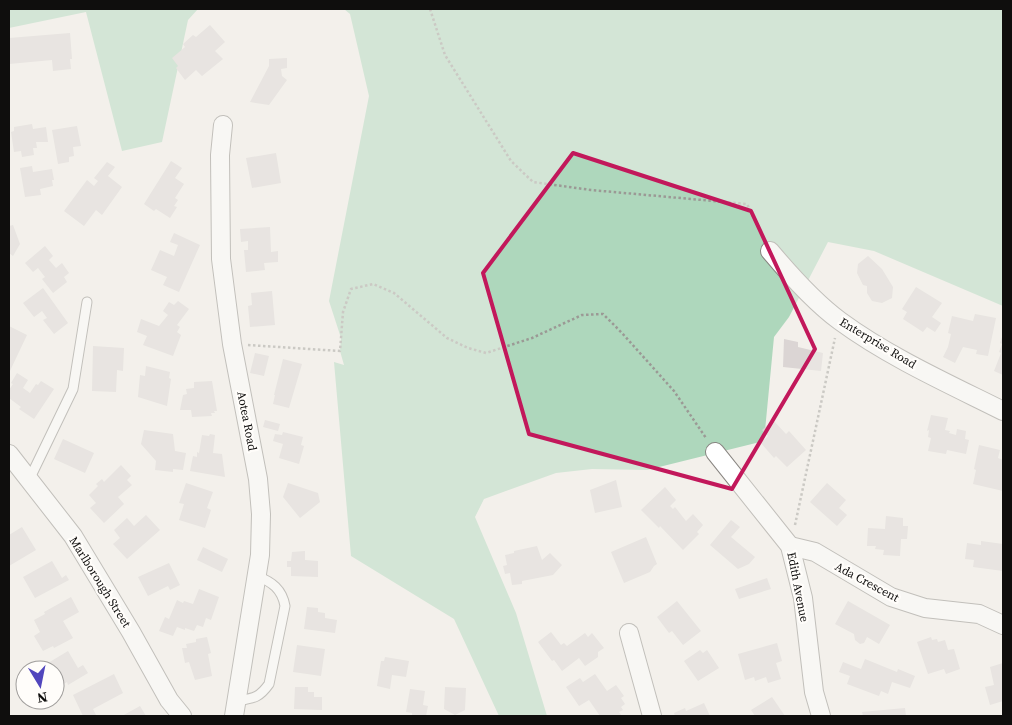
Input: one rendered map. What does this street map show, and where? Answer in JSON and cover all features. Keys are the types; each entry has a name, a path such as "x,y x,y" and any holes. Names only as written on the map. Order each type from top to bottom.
{"street":[{"name":"Aotea Road","path":"223,125 220,156 221,259 232,344 258,479 261,514 260,555 236,709"},
{"name":"Enterprise Road","path":"770,251 793,278 839,320 877,345 1003,411"},
{"name":"Edith Avenue","path":"715,452 790,546 803,598 814,692 821,716"},
{"name":"Marlborough Street","path":"9,454 73,536 131,632 169,700 182,716"},
{"name":"Ada Crescent","path":"790,546 815,552 891,597 925,608 979,614 1003,625"},
{"path":"629,633 652,716"}],"lane":[{"path":"29,480 73,389 87,302"},
{"path":"236,709 261,694 269,684 284,606 283,595 277,587 256,576"}],"path":[{"path":"430,9 445,55 511,161 533,182 591,190 747,204 770,251"},
{"path":"232,344 340,351 343,312 352,289 373,284 394,293 446,338 468,348 486,353 532,338 582,315 603,314 674,391 715,452"},
{"path":"790,546 839,320"}],"highlighted area":[{"path":"573,153 751,211 815,349 732,489 529,434 483,273"}],"green space":[{"path":"9,9 198,9 188,20 162,142 122,151 86,12 9,28"},
{"path":"344,9 1003,9 1003,306 874,251 828,242 789,317 774,337 764,441 647,470 592,469 556,473 484,499 475,517 516,613 547,716 499,716 454,619 351,556 334,362 344,365 340,351 341,338 329,301 369,96 350,14"}],"building":[{"path":"210,25 225,42 215,51 223,59 202,76 196,70 185,80 176,68 178,66 172,58 185,47 183,44 193,35 196,37"},
{"path":"70,33 71,69 53,71 52,60 9,64 9,38"},
{"path":"287,58 287,68 281,69 282,76 287,80 269,105 250,102 269,66 269,59"},
{"path":"32,124 33,129 46,127 48,142 36,142 37,148 33,148 34,155 22,157 21,151 14,152 11,132 14,131 14,127"},
{"path":"77,126 81,146 73,147 74,156 69,157 69,162 58,164 52,130"},
{"path":"276,153 281,183 252,188 246,158"},
{"path":"171,161 182,168 175,178 184,184 175,198 178,200 174,206 177,207 170,218 144,204"},
{"path":"107,162 115,167 108,176 122,187 102,215 96,210 84,226 64,211 87,180 94,186 98,181 94,178"},
{"path":"32,166 33,172 52,169 53,186 40,189 41,195 25,197 20,168"},
{"path":"13,225 20,244 13,256 9,253 9,226"},
{"path":"270,227 271,252 278,251 278,262 264,263 265,270 246,272 244,250 248,250 248,241 241,242 240,229"},
{"path":"174,233 200,245 179,292 163,285 167,277 151,270 160,250 174,256 178,245 170,242"},
{"path":"45,246 53,256 49,260 56,268 62,263 69,273 64,277 67,282 53,293 42,279 45,277 38,268 33,272 25,263"},
{"path":"868,256 882,269 893,287 892,298 882,303 872,301 867,293 867,286 863,285 857,273 858,264"},
{"path":"916,287 942,303 932,317 941,323 935,332 927,327 923,332 903,319 907,312 902,309"},
{"path":"43,288 68,323 54,334 43,320 47,318 42,311 34,317 23,303"},
{"path":"272,291 275,325 250,327 248,306 252,305 251,293"},
{"path":"178,301 189,309 177,325 180,327 177,332 181,335 173,356 143,345 147,336 137,332 141,319 159,326 168,315 163,311 169,302 174,305"},
{"path":"975,314 996,318 988,356 976,354 977,350 963,347 955,363 943,357 951,334 948,333 952,316 973,321"},
{"path":"9,326 27,335 9,373"},
{"path":"1003,334 1003,375 994,371 1001,353 999,352"},
{"path":"784,339 798,342 798,347 823,353 821,371 783,367"},
{"path":"93,346 124,348 123,371 117,370 116,392 92,391"},
{"path":"255,353 269,356 264,376 250,373"},
{"path":"283,359 302,364 289,408 273,404"},
{"path":"146,366 170,372 169,378 171,379 167,406 138,397 140,375 145,376"},
{"path":"17,373 28,380 23,388 30,393 36,384 38,385 41,381 54,389 34,419 19,409 21,407 9,398 9,390 13,384 11,383"},
{"path":"212,381 217,411 211,413 212,416 192,417 191,410 180,410 183,395 187,394 186,389 194,388 194,382"},
{"path":"931,415 948,418 945,430 950,431 949,433 956,435 957,429 966,431 965,439 969,440 966,454 947,450 946,454 928,451 931,438 928,437 929,430 927,431"},
{"path":"265,420 280,424 278,431 263,427"},
{"path":"773,420 786,434 789,431 806,450 787,467 776,456 774,458 761,443 768,436 762,430"},
{"path":"144,430 173,434 175,451 186,453 183,470 173,469 173,472 155,470 156,461 141,444"},
{"path":"283,432 303,437 301,445 304,446 299,464 279,458 283,444 273,441 275,434 282,435"},
{"path":"210,434 215,435 213,453 222,454 225,477 190,471 193,456 197,457 197,452 199,453 202,435 209,436"},
{"path":"63,439 94,453 85,473 54,459"},
{"path":"979,445 1000,450 998,458 1003,460 1003,491 973,484"},
{"path":"121,465 131,476 127,480 132,485 118,497 124,504 104,523 90,508 96,503 89,495 98,486 96,484 102,479 104,482"},
{"path":"616,480 622,507 595,513 590,490"},
{"path":"186,483 213,492 207,508 211,510 205,528 179,520 184,504 179,503"},
{"path":"288,483 318,493 320,502 300,518 283,497"},
{"path":"827,483 846,500 839,508 847,515 837,526 810,502"},
{"path":"665,487 676,500 670,506 673,509 675,507 686,521 693,514 703,525 697,532 699,534 683,550 660,526 659,528 641,510"},
{"path":"146,515 160,530 127,559 113,544 120,538 114,530 127,518 134,526"},
{"path":"886,516 903,518 903,526 908,526 907,539 901,539 900,556 883,555 884,550 875,549 876,546 867,546 868,528 885,529"},
{"path":"731,520 740,527 731,537 755,557 749,564 738,569 710,545"},
{"path":"22,527 36,550 9,566 9,535"},
{"path":"646,537 657,564 650,572 624,583 611,552"},
{"path":"981,541 1003,544 1003,571 973,567 974,560 965,559 967,543 981,545"},
{"path":"537,546 542,560 550,553 562,565 553,575 522,581 522,584 512,585 510,573 505,574 503,566 507,565 505,555"},
{"path":"203,547 228,559 222,572 197,560"},
{"path":"305,551 305,560 318,561 318,577 291,576 291,567 287,567 287,561 291,561 292,552"},
{"path":"52,561 62,578 66,575 69,580 35,598 23,577"},
{"path":"169,563 180,585 170,590 168,586 148,596 138,577"},
{"path":"767,578 771,589 739,599 735,589"},
{"path":"199,589 219,597 211,620 206,618 203,627 197,625 194,631 177,627 173,636 159,631 165,617 169,619 177,600 193,604"},
{"path":"71,597 79,612 63,621 73,638 54,648 53,646 43,651 34,636 40,632 34,620 45,614 44,612"},
{"path":"677,601 701,631 683,645 672,631 669,633 657,617"},
{"path":"848,601 890,625 879,644 867,637 864,643 860,644 855,640 854,634 835,624"},
{"path":"307,607 318,608 318,612 325,613 325,618 337,620 335,633 304,629"},
{"path":"551,632 561,645 564,643 567,646 585,633 588,637 592,633 604,648 598,652 598,657 585,666 579,658 562,671 538,642"},
{"path":"207,637 211,653 208,654 212,676 195,680 189,662 185,663 182,648 187,648 186,644 196,642 196,639"},
{"path":"931,637 932,640 937,639 938,642 945,640 948,650 954,649 960,669 946,674 944,669 928,674 917,642"},
{"path":"777,643 782,661 776,663 781,679 768,683 766,677 755,681 754,677 745,680 738,654"},
{"path":"297,645 325,649 321,676 293,672"},
{"path":"700,650 703,653 707,650 719,668 698,681 684,661"},
{"path":"68,651 78,668 83,665 88,673 68,685 67,682 65,683 65,660 53,660"},
{"path":"385,657 409,661 406,677 392,675 390,689 377,686 381,661 384,661"},
{"path":"865,659 897,672 898,669 915,676 910,688 892,682 888,694 881,691 879,696 847,684 850,676 839,672 843,662 861,669"},
{"path":"1003,663 1003,701 990,705 985,687 994,685 990,667"},
{"path":"114,674 123,693 93,709 96,715 83,716 73,695"},
{"path":"595,674 607,691 616,685 624,696 621,698 625,704 621,707 623,710 619,712 621,715 600,716 589,700 579,706 566,687 580,678 583,682"},
{"path":"295,687 308,687 308,692 314,692 314,697 322,697 322,710 294,709"},
{"path":"445,687 466,688 465,710 455,715 444,709"},
{"path":"410,689 425,691 423,705 428,706 426,716 412,716 412,713 406,712"},
{"path":"772,697 785,716 755,716 751,710"},
{"path":"704,703 710,716 675,716 674,713 685,708 686,711"},
{"path":"140,706 146,716 122,716"},
{"path":"905,708 906,716 863,716 862,712"}]}
